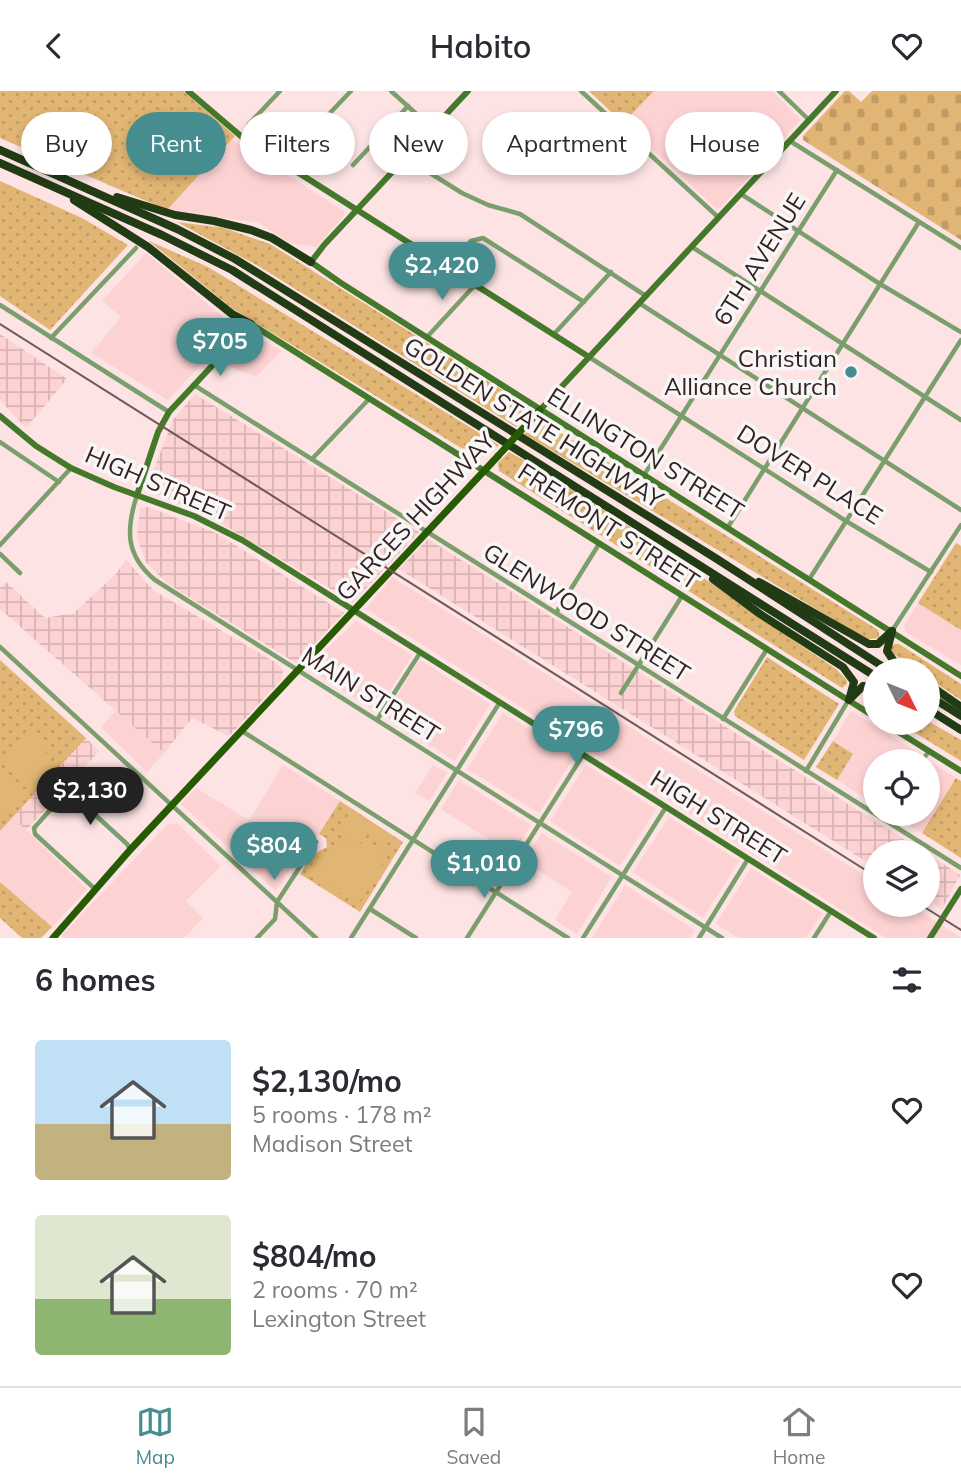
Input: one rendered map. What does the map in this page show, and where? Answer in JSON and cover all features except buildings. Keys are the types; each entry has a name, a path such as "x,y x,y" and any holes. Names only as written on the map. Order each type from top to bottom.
{"highway":[{"name":"GOLDEN STATE HIGHWAY","path":"0,150 177,229 235,259 717,559 870,658"},
{"name":"GOLDEN STATE HIGHWAY","path":"0,163 162,235 232,270 863,668"},
{"path":"70,181 175,215 251,230 272,238 311,262"},
{"path":"51,186 148,247 232,314 251,324"},
{"path":"678,551 760,614 843,667 854,682 849,700"},
{"path":"717,559 869,644 878,644 892,631"},
{"path":"892,631 887,651 892,658"},
{"path":"849,700 863,686"},
{"path":"940,692 961,707"},
{"path":"940,703 961,716"},
{"path":"940,717 961,731"},
{"path":"940,721 961,731"}],"main road":[{"name":"GARCES HIGHWAY","path":"53,938 131,850 540,410"}],"street":[{"name":"DOVER PLACE","path":"188,91 240,135"},
{"path":"260,112 280,91"},
{"path":"331,112 351,91"},
{"path":"391,91 415,112"},
{"path":"449,112 468,91"},
{"path":"581,91 718,217"},
{"path":"779,91 809,120"},
{"name":"GARCES HIGHWAY","path":"540,410 836,91"},
{"path":"355,163 408,106"},
{"path":"790,140 961,248"},
{"name":"6TH AVENUE","path":"644,475 836,170"},
{"name":"DOVER PLACE","path":"302,175 682,414 763,469 931,572"},
{"path":"311,262 390,175"},
{"path":"434,175 469,196 516,212 646,296"},
{"path":"741,193 880,284 961,333"},
{"path":"728,527 919,222"},
{"path":"448,267 471,241 483,239 584,302"},
{"path":"692,247 961,420"},
{"path":"51,338 136,248"},
{"name":"ELLINGTON STREET","path":"311,262 961,676"},
{"path":"554,334 611,272"},
{"path":"427,337 475,285"},
{"path":"639,303 961,509"},
{"path":"0,305 169,412"},
{"name":"MAIN STREET","path":"251,324 169,412 158,432 130,516 129,532 133,551 143,569 159,583 722,938"},
{"name":"FREMONT STREET","path":"251,324 863,709"},
{"path":"810,578 961,340"},
{"name":"GLENWOOD STREET","path":"194,385 863,806"},
{"path":"312,459 369,398"},
{"name":"HIGH STREET","path":"0,416 36,446 71,468 219,527 874,938"},
{"path":"1,444 59,482"},
{"path":"0,545 71,468"},
{"path":"892,631 961,525"},
{"path":"556,613 599,544"},
{"path":"0,554 20,573"},
{"path":"621,693 682,596"},
{"path":"0,647 316,938"},
{"path":"723,719 767,649"},
{"path":"377,720 421,652"},
{"path":"806,771 849,700"},
{"path":"351,938 500,702"},
{"path":"241,731 568,938"},
{"path":"903,735 926,749"},
{"path":"467,938 583,754"},
{"path":"940,758 961,771"},
{"path":"97,891 34,834 34,828 68,790 127,843 131,850"},
{"path":"583,938 666,807"},
{"name":"GLENWOOD STREET","path":"894,826 961,868"},
{"path":"257,938 275,919 277,902 316,842"},
{"path":"699,938 748,859"},
{"path":"930,938 961,889"},
{"path":"370,909 416,938"},
{"path":"814,938 831,911"}],"shaded area":[{"path":"654,91 772,91 801,120 784,138 784,112 665,112 665,161 651,149 651,112 634,112"},
{"path":"232,140 240,145 240,175 287,175 344,211 344,216 316,247 290,243 259,223 167,210 200,175 226,175 226,146"},
{"path":"680,175 750,175 717,209"},
{"path":"146,253 228,321 226,337 168,400 91,353 121,317 102,301"},
{"path":"0,334 67,379 26,428 0,400"},
{"path":"252,334 281,351 256,377 226,365"},
{"path":"195,394 419,532 353,602 207,515 146,490 173,420"},
{"path":"148,507 216,533 344,613 296,663 168,584 146,562 137,537 140,508"},
{"path":"428,539 863,814 863,826 883,826 905,840 863,840 863,859 399,569"},
{"path":"126,560 153,590 278,664 283,671 281,680 229,736 192,718 164,753 0,609 0,588 6,582 45,618 74,613 116,574"},
{"path":"392,577 863,874 863,917 929,917 961,938 886,938 366,609"},
{"path":"918,603 961,630 961,665 906,632 904,626"},
{"path":"356,621 412,655 377,712 307,668"},
{"path":"420,660 490,704 455,761 384,716"},
{"path":"116,711 164,753 147,772 101,727"},
{"path":"851,711 863,718 863,735 890,735 912,749 863,749 863,796 837,780 853,754 833,741"},
{"path":"503,713 574,757 539,813 467,769"},
{"path":"86,738 99,751 26,830 13,817"},
{"path":"283,765 340,801 276,891 181,804 196,788 249,820"},
{"path":"433,765 447,773 429,801 415,793"},
{"path":"586,765 656,809 620,866 550,821"},
{"path":"940,768 956,778 940,804"},
{"path":"459,780 531,825 494,882 472,868 490,840 441,809"},
{"path":"13,817 87,889 52,927 0,882 0,831"},
{"path":"669,817 739,861 703,918 633,872"},
{"path":"177,823 221,866 186,901 203,918 184,938 63,938 62,935 167,825"},
{"path":"911,826 926,826 922,833"},
{"path":"542,833 612,877 577,934 555,920 572,892 524,861"},
{"path":"940,862 960,875 942,909 940,908"},
{"path":"751,868 822,913 806,938 739,938 716,924"},
{"path":"625,885 695,930 690,938 592,938"}],"green space":[{"path":"0,91 183,91 207,112 126,112 126,175 199,175 167,210 86,175 112,175 112,112 21,112 21,147 0,138"},
{"path":"589,91 654,91 634,112 611,112"},
{"path":"845,91 849,91 861,102 872,91 961,91 961,240 803,140 803,136"},
{"path":"226,128 235,136 226,146"},
{"path":"0,181 82,218 128,245 50,330 0,296"},
{"path":"177,222 224,228 270,244 518,400 528,410 516,427 260,267"},
{"path":"149,241 208,267 499,445 485,456 476,457 233,309"},
{"path":"542,421 878,630 880,638 869,639 853,631 524,434"},
{"path":"509,452 593,503 836,669 847,680 847,684 842,688 499,471 498,463"},
{"path":"956,543 961,546 961,630 918,603"},
{"path":"899,644 921,658 899,658 892,653 891,646"},
{"path":"767,657 839,704 804,760 735,716 734,711"},
{"path":"0,660 86,738 0,831"},
{"path":"940,670 961,684 961,700 940,686"},
{"path":"940,728 961,740 961,761 919,735 940,735"},
{"path":"33,731 44,746 47,763 43,779 32,794 3,763 3,759"},
{"path":"833,741 853,754 837,780 816,767"},
{"path":"0,773 28,798 14,808 0,810"},
{"path":"956,778 961,781 961,858 940,845 940,840 933,840 922,833 926,826 940,826 940,804"},
{"path":"340,801 403,842 360,912 300,874 312,855 327,847 326,838 319,834"},
{"path":"354,811 392,836 386,846 367,833 360,843 341,831"},
{"path":"348,842 375,845 390,852 359,902 355,903 306,872 322,853"},
{"path":"0,882 52,927 41,938 22,938 0,918"}],"railway":[{"path":"0,324 863,868"},
{"path":"940,917 961,930"}],"place":[{"name":"Christian Alliance Church","path":"851,372"}]}
